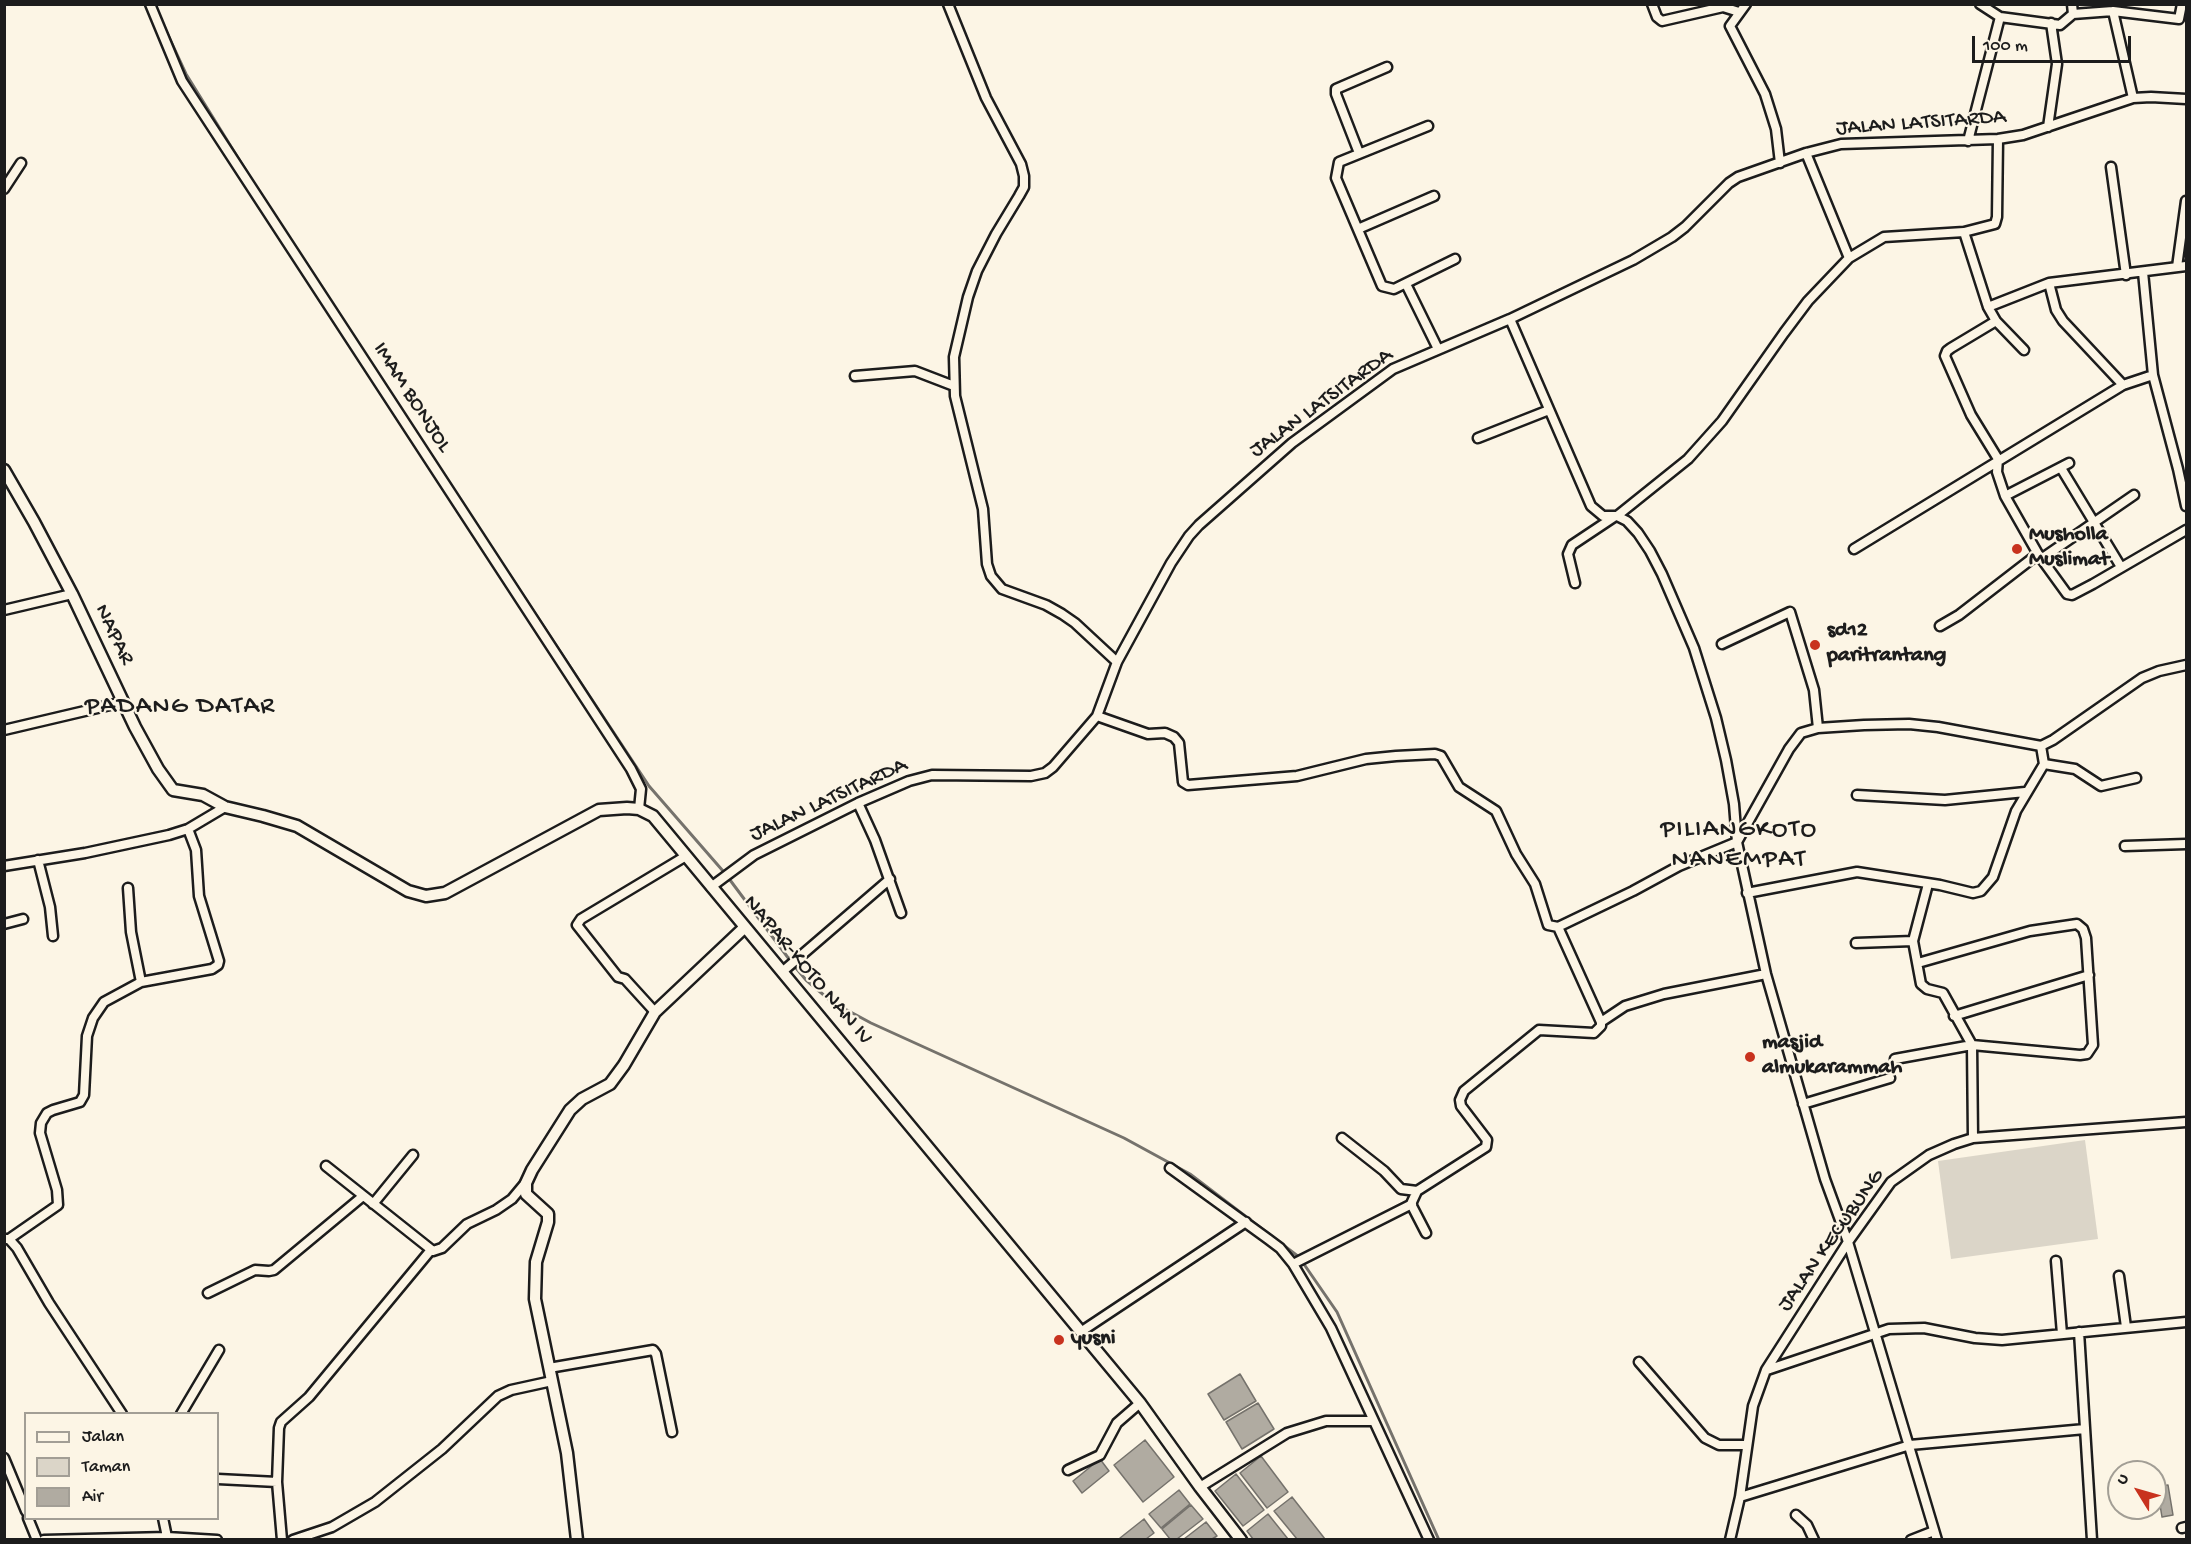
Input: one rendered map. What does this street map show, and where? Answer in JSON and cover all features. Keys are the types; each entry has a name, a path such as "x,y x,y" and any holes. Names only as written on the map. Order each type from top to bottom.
{"street":[{"name":"IMAM BONJOL","path":"150,4 182,81 631,769 641,789 639,809"},
{"path":"948,4 986,98 1021,164 1024,176 1024,187 987,251 968,297 954,357 954,386 982,509 984,548 991,576 995,583 1011,593 1046,605 1062,614 1117,662"},
{"path":"1652,4 1655,14 1662,21 1723,7 1738,12"},
{"path":"1746,4 1730,26 1765,94 1776,129 1780,163"},
{"path":"1980,4 2000,17 2060,26 2073,14 2113,11 2183,19 2182,4"},
{"path":"2072,4 2073,14"},
{"path":"2113,11 2133,98"},
{"path":"1968,141 2000,17"},
{"path":"2048,127 2057,64 2051,23"},
{"path":"1359,153 1336,94 1336,88 1386,68"},
{"name":"JALAN LATSITARDA","path":"711,887 754,855 893,786 932,776 1031,776 1045,773 1103,719 1117,662 1172,562 1199,525 1292,444 1393,369 1510,319 1633,260 1685,227 1729,183 1738,177 1806,153 1841,144 1998,139 2023,135 2133,98 2187,99"},
{"path":"1428,126 1339,162 1336,178 1382,286 1394,289 1455,259"},
{"path":"1575,583 1568,554 1572,545 1616,516 1688,459 1722,422 1796,317 1849,258 1878,240 1890,236 1964,232 1990,226 1996,222 1998,139"},
{"path":"1806,153 1849,258"},
{"path":"4,189 21,164"},
{"path":"2111,167 2126,275"},
{"path":"1358,229 1434,196"},
{"path":"2177,267 2187,201"},
{"path":"1964,232 1988,307 1996,321 2024,350"},
{"path":"1988,307 2049,283 2187,266"},
{"path":"2143,272 2153,375 2187,506"},
{"path":"2049,283 2056,310 2063,321 2123,385"},
{"path":"1406,284 1438,349"},
{"path":"1510,319 1592,506 1603,516 1616,516 1633,527 1650,551 1694,648 1716,718 1726,760 1734,804 1737,842 1766,974 1825,1179 1848,1242 1935,1535 1911,1539"},
{"path":"1996,321 1951,348 1945,356 1971,415 1998,459 1997,472 2005,496 2039,556 2064,591 2072,595 2187,530"},
{"path":"855,376 915,371 954,386"},
{"path":"1854,549 1998,459 2123,385 2153,375"},
{"path":"1478,438 1550,410"},
{"path":"2005,496 2065,466 2121,567"},
{"name":"NAPAR","path":"4,470 72,594 123,702 158,769 173,790 203,795 225,807"},
{"path":"1940,626 1959,615 2039,556 2134,495"},
{"path":"4,610 72,594"},
{"path":"1722,644 1790,612 1814,690 1818,729"},
{"path":"1103,719 1148,734 1165,733 1174,737 1179,743 1184,782 1188,785 1297,776 1366,759 1435,754 1440,756 1459,787 1496,811 1516,854 1535,884 1548,925 1558,927 1679,866 1737,842 1789,749 1801,733 1818,729 1864,725 1909,724 2042,746 2142,678 2159,671 2187,665"},
{"path":"4,730 123,702"},
{"path":"1747,893 1857,872 1973,893 1985,888 1993,877 2025,792 2044,764 2042,746"},
{"path":"2044,764 2075,769 2101,786 2136,778"},
{"path":"1857,795 1945,800 2025,792"},
{"path":"858,803 890,879 901,913"},
{"path":"4,866 85,853 169,835 188,829 225,807 297,826 408,891 426,896 445,893 599,810 616,807 639,809"},
{"name":"NAPAR-KOTO NAN IV","path":"639,809 653,816 1082,1331 1140,1402 1200,1487 1241,1539"},
{"path":"121,1412 52,1309 17,1248 7,1239 58,1205 57,1190 40,1133 41,1124 53,1110 80,1102 84,1095 87,1036 93,1018 104,1002 141,982 212,969 218,965 219,961 199,896 196,850 188,829"},
{"path":"2125,846 2187,844"},
{"path":"655,1012 625,979 618,977 578,923 581,919 686,856"},
{"path":"38,861 50,907 52,936"},
{"path":"782,972 890,879"},
{"path":"1928,884 1913,941 1921,984 1927,989 1943,993 1972,1045 1973,1138"},
{"path":"128,888 131,932 141,982"},
{"path":"4,924 23,919"},
{"path":"1895,1059 1972,1045 2080,1055 2087,1054 2093,1045 2085,933 2084,929 2077,924 2030,931 1918,963"},
{"path":"282,1539 277,1482 281,1422 309,1397 430,1251 442,1248 467,1224 496,1210 526,1185 532,1170 570,1110 582,1099 605,1088 614,1080 655,1012 745,927"},
{"path":"1298,1261 1412,1204 1417,1191 1486,1147 1487,1140 1461,1106 1460,1100 1464,1091 1534,1033 1546,1029 1594,1033 1599,1030 1601,1022 1558,927"},
{"path":"1856,943 1913,941"},
{"path":"1601,1022 1625,1006 1664,994 1766,974"},
{"path":"1954,1016 2089,975"},
{"path":"1803,1104 1890,1078"},
{"name":"JALAN KECUBUNG","path":"1730,1539 1740,1497 1753,1406 1766,1370 1848,1242 1891,1182 1929,1155 1973,1138 2187,1122"},
{"path":"1342,1138 1384,1171 1401,1189 1417,1191"},
{"path":"373,1204 413,1155"},
{"path":"326,1166 430,1251"},
{"path":"1170,1168 1298,1261 1332,1328 1429,1539"},
{"path":"526,1185 528,1198 548,1214 548,1222 536,1262 535,1299 567,1453 577,1539"},
{"path":"208,1293 255,1270 274,1270 363,1196"},
{"path":"1412,1204 1426,1233"},
{"path":"1082,1331 1246,1222"},
{"path":"2056,1261 2062,1334"},
{"path":"2119,1276 2126,1327"},
{"path":"1766,1370 1896,1328 1924,1328 1975,1338 2002,1340 2187,1322"},
{"path":"2079,1332 2092,1539"},
{"path":"183,1412 219,1350"},
{"path":"549,1368 653,1350 656,1354 672,1432"},
{"path":"1640,1362 1706,1438 1719,1445 1747,1445"},
{"path":"293,1539 332,1527 375,1502 442,1449 498,1396 511,1390 552,1381"},
{"path":"1068,1470 1100,1455 1117,1423 1140,1402"},
{"path":"1200,1487 1287,1433 1326,1422 1373,1421"},
{"path":"1740,1497 1910,1445 2085,1429"},
{"path":"4,1458 24,1506"},
{"path":"219,1479 277,1482"},
{"path":"15,1484 24,1483"},
{"path":"1796,1515 1808,1525 1814,1539"},
{"path":"29,1520 37,1539"},
{"path":"163,1520 167,1537"},
{"path":"44,1539 167,1537 217,1539"}],"green space":[{"path":"2085,1140 2098,1239 1951,1259 1938,1161"}],"water":[{"path":"1240,1374 1256,1401 1224,1420 1208,1394"},
{"path":"1258,1403 1274,1429 1242,1449 1226,1422"},
{"path":"1145,1440 1174,1477 1143,1502 1114,1465"},
{"path":"1261,1456 1288,1492 1267,1508 1240,1473"},
{"path":"1100,1459 1109,1471 1082,1493 1073,1481"},
{"path":"1236,1474 1264,1510 1243,1526 1215,1491"},
{"path":"2167,1485 2173,1515 2167,1516"},
{"path":"1179,1490 1190,1504 1161,1528 1149,1514"},
{"path":"1292,1497 1325,1539 1297,1539 1274,1511"},
{"path":"1191,1505 1203,1519 1177,1539 1170,1539 1162,1529"},
{"path":"1268,1514 1288,1539 1253,1539 1247,1531"},
{"path":"1144,1519 1154,1533 1146,1539 1120,1538"},
{"path":"1206,1522 1217,1536 1212,1539 1184,1539"}],"waterway":[{"path":"160,18 186,74 253,182"},
{"path":"474,521 649,786 723,871"},
{"path":"730,880 789,959"},
{"path":"796,968 806,980 832,1002 871,1023 1124,1138 1190,1174 1299,1257 1337,1312 1439,1540"}],"place":[{"name":"Musholla Muslimat","path":"2017,549"},
{"name":"sd12 paritrantang","path":"1815,645"},
{"name":"masjid almukarammah","path":"1750,1057"},
{"name":"yusni","path":"1059,1340"}],"district":[{"name":"PADANG DATAR","path":"180,708"},
{"name":"PILIANGKOTO NANEMPAT","path":"1739,846"}]}
